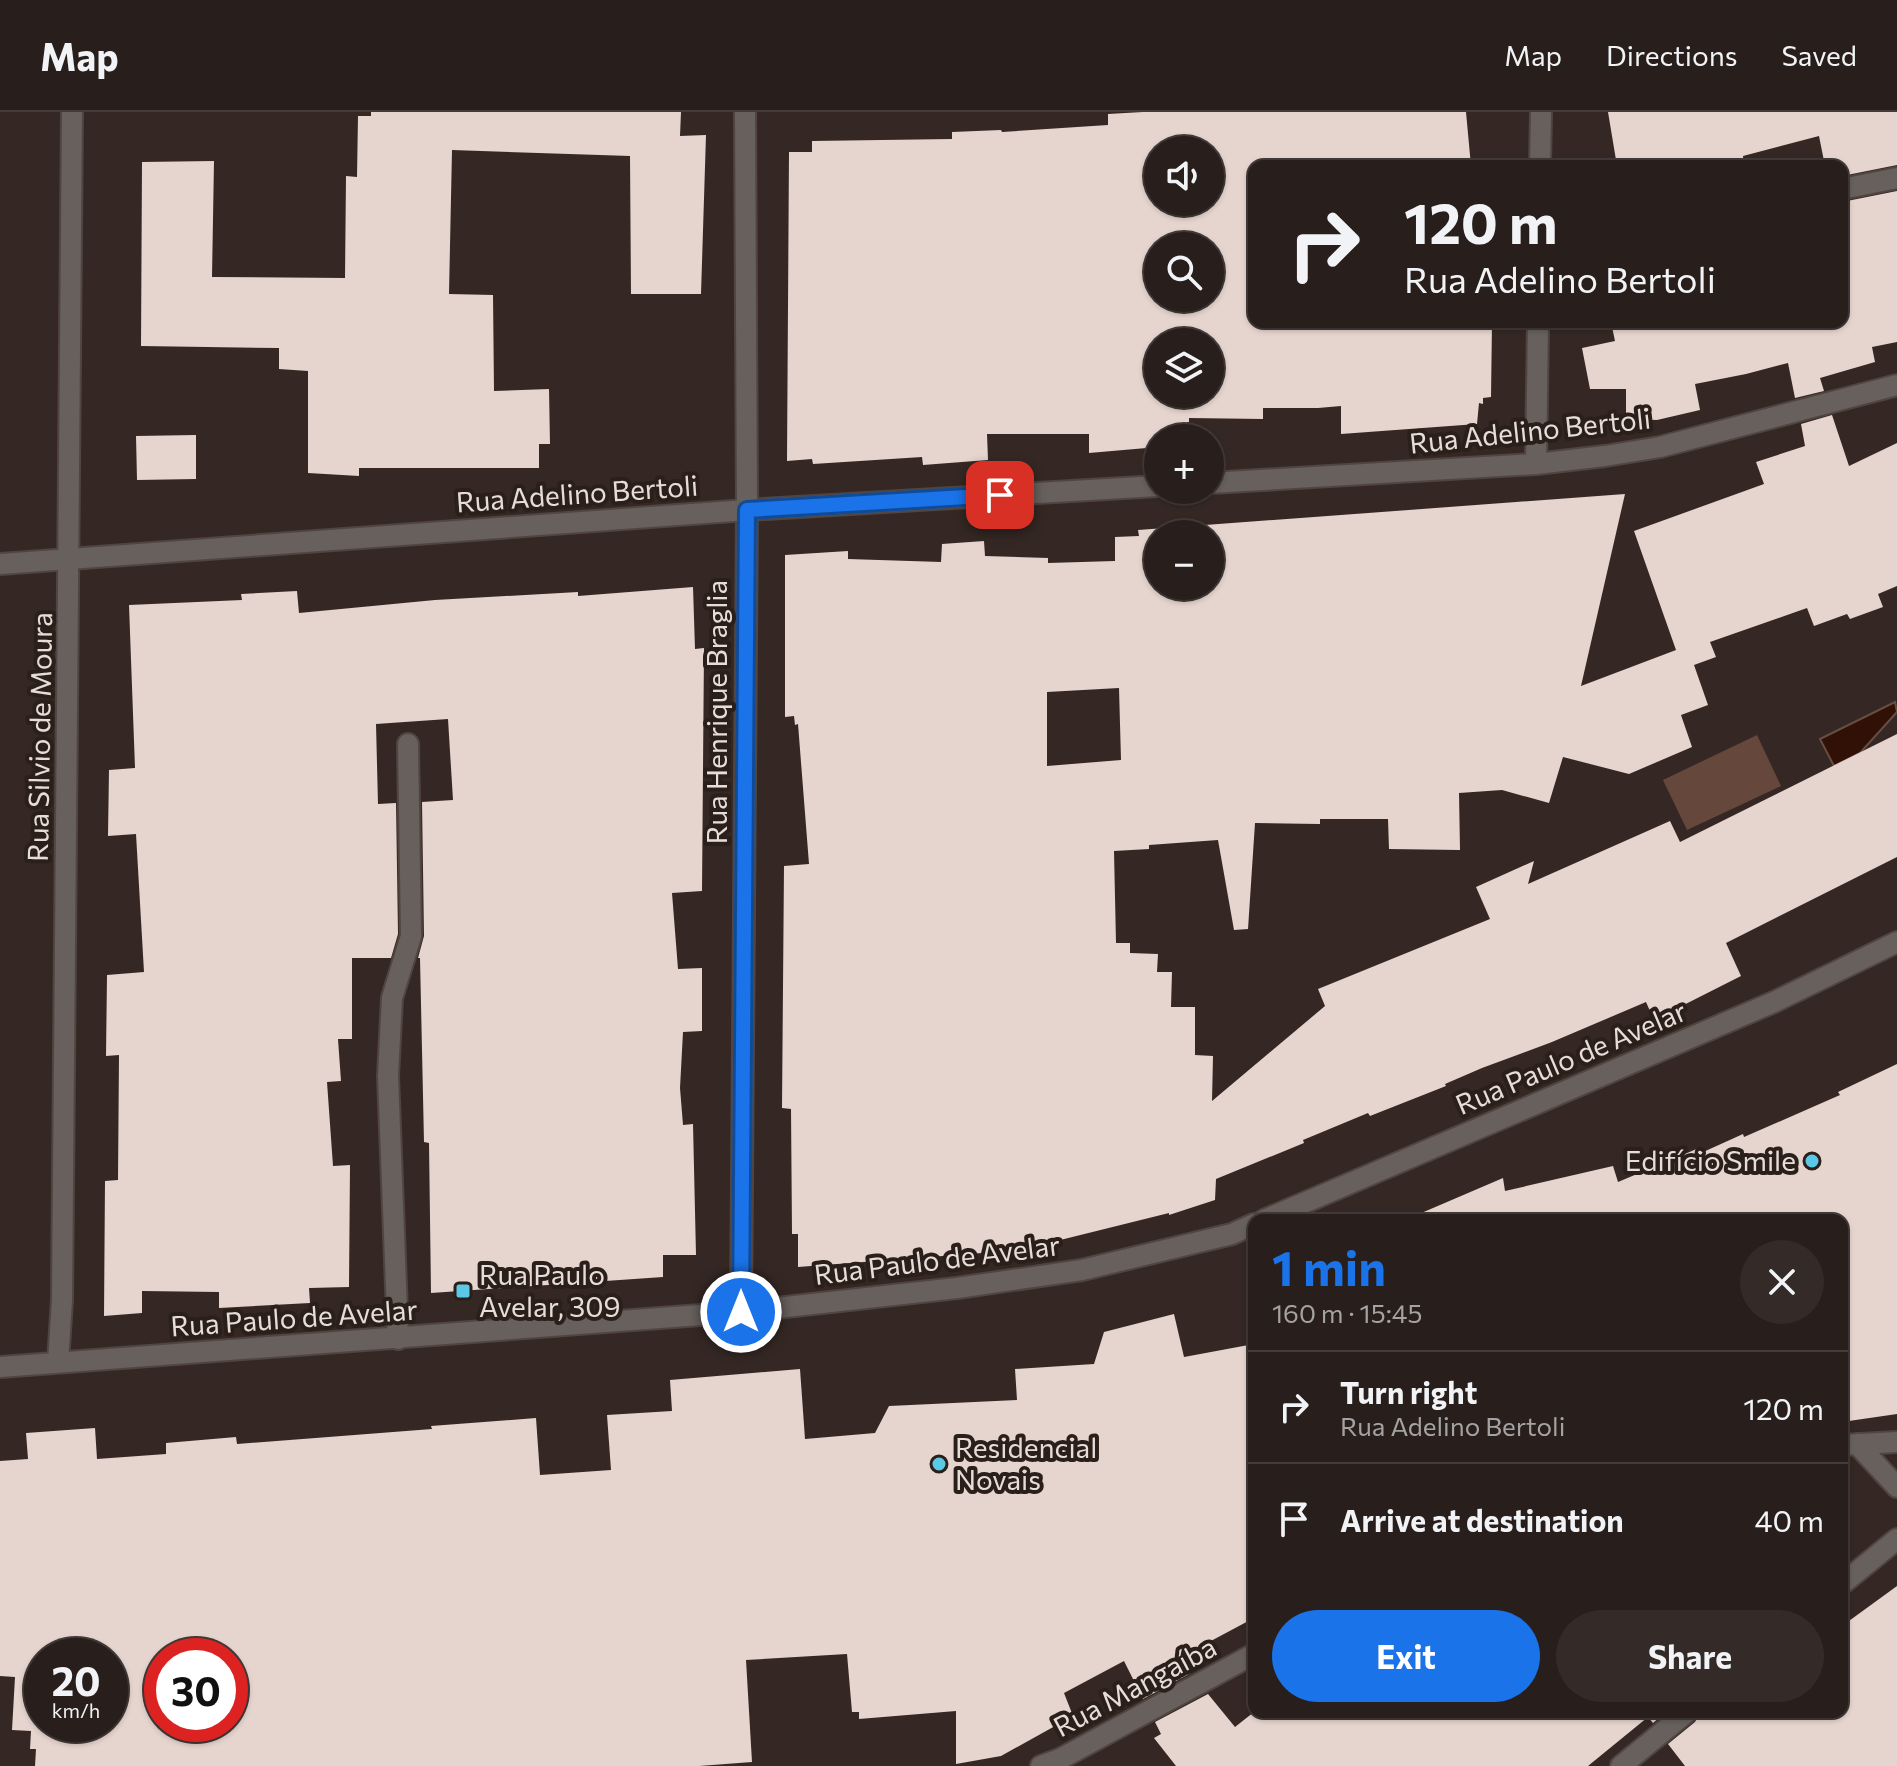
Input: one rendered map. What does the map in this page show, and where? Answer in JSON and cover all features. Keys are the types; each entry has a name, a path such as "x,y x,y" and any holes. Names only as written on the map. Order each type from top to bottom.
{"street":[{"name":"Rua Silvio de Moura","path":"58,1362 62,1300 72,112"},
{"name":"Rua Henrique Braglia","path":"741,1312 747,510 745,112"},
{"path":"1540,160 1541,112"},
{"path":"1848,188 1897,178"},
{"path":"1536,464 1538,328"},
{"name":"Rua Adelino Bertoli","path":"1224,482 1536,464 1660,447 1897,385"},
{"name":"Rua Adelino Bertoli","path":"0,564 747,510 1144,487"},
{"path":"398,1339 388,1076 392,998 411,936 408,744"},
{"name":"Rua Paulo de Avelar","path":"1278,1214 1774,1002 1897,942"},
{"name":"Rua Paulo de Avelar","path":"0,1367 741,1312 957,1288 1082,1270 1232,1234 1248,1227"},
{"path":"1850,1445 1897,1442"},
{"path":"1850,1445 1897,1487"},
{"path":"1848,1579 1897,1539"},
{"name":"Rua Mangaíba","path":"1041,1766 1060,1759 1248,1657"},
{"path":"1621,1766 1680,1718"}],"shaded area":[{"path":"1895,702 1897,712 1860,753 1834,766 1820,739"},
{"path":"1757,735 1781,786 1687,830 1663,780"}],"building":[{"path":"371,112 681,112 680,136 706,135 701,294 631,294 630,156 452,150 449,294 493,295 494,391 549,389 550,444 539,444 539,468 359,468 359,476 308,473 308,371 279,369 279,348 141,346 142,162 214,161 212,277 345,278 346,176 357,177 358,116 371,116"},
{"path":"1143,112 1466,112 1470,160 1248,160 1248,328 1492,328 1491,397 1483,398 1483,404 1479,403 1477,424 1341,434 1341,406 1263,408 1263,419 1189,418 1187,424 1144,424 1144,448 1089,453 1089,434 987,434 988,460 923,465 922,457 813,464 812,459 787,461 789,152 812,152 812,141 952,139 952,132 1108,125 1108,114"},
{"path":"1608,112 1897,112 1897,165 1848,175 1848,160 1824,160 1819,136 1743,156 1743,160 1616,160"},
{"path":"1897,191 1897,342 1872,347 1875,362 1820,378 1824,391 1795,398 1788,363 1695,384 1700,410 1657,420 1626,419 1626,389 1590,389 1582,348 1615,341 1612,328 1848,328 1848,201"},
{"path":"1832,415 1849,466 1897,443 1897,586 1878,594 1883,607 1850,619 1847,614 1814,626 1807,608 1710,642 1716,657 1694,665 1708,705 1681,715 1692,747 1629,774 1563,757 1549,803 1502,790 1459,793 1460,850 1389,849 1388,819 1320,819 1320,824 1255,823 1248,929 1234,930 1218,840 1114,851 1116,943 1130,943 1130,953 1158,954 1157,972 1172,972 1171,1007 1195,1007 1195,1055 1213,1056 1212,1101 1325,1006 1318,989 1490,919 1476,887 1534,861 1528,884 1670,821 1680,842 1897,734 1897,857 1726,943 1741,976 1654,1020 1646,1002 1482,1068 1446,1086 1370,1116 1368,1113 1216,1179 1215,1200 1169,1215 1020,1250 798,1267 798,1234 792,1234 791,1109 782,1108 784,866 809,864 798,724 795,725 794,716 785,717 785,555 848,551 848,559 941,562 942,544 984,541 985,556 1048,558 1048,563 1115,561 1115,537 1139,536 1138,530 1144,530 1144,600 1224,600 1224,524 1625,494 1581,686 1676,650 1634,531 1764,484 1756,462 1805,446 1801,424","holes":["1119,688 1121,760 1047,766 1047,692"]},
{"path":"196,435 196,479 137,480 136,436"},
{"path":"693,587 695,649 704,648 702,891 672,893 678,969 702,968 702,1031 683,1032 680,1088 683,1125 693,1124 696,1255 663,1255 663,1277 431,1293 429,1143 424,1142 418,958 424,936 422,802 453,800 448,719 376,724 378,804 396,803 398,934 391,958 352,958 352,1039 338,1039 341,1081 327,1082 333,1166 350,1165 349,1287 309,1288 310,1303 219,1308 219,1292 142,1291 142,1313 104,1316 105,1181 118,1180 119,1055 106,1056 107,975 144,972 136,834 108,836 109,770 135,768 129,605 242,600 241,594 297,591 299,613 435,600 578,592 578,596"},
{"path":"1897,1064 1897,1414 1848,1421 1848,1214 1419,1214 1503,1178 1505,1191 1613,1166 1618,1182 1699,1148 1701,1153 1743,1134 1744,1137 1840,1095 1838,1092"},
{"path":"1174,1314 1184,1357 1248,1345 1248,1621 1179,1658 1191,1673 1143,1699 1124,1661 1064,1693 1073,1716 1001,1756 956,1764 956,1711 859,1719 859,1712 852,1712 847,1654 746,1660 752,1762 699,1766 35,1766 36,1749 30,1749 30,1742 128,1742 128,1638 24,1638 24,1731 12,1730 15,1677 0,1676 0,1461 28,1459 26,1433 95,1428 97,1459 166,1454 166,1443 236,1437 237,1444 536,1418 540,1475 611,1470 607,1415 672,1411 670,1380 800,1369 805,1439 875,1433 889,1406 1017,1400 1015,1369 1094,1364 1104,1332"},
{"path":"1897,1586 1897,1766 1685,1766 1668,1744 1697,1718 1848,1718 1848,1622"},
{"path":"1208,1694 1235,1727 1248,1717 1647,1718 1588,1766 1176,1766 1154,1738 1161,1734 1155,1722"}],"place":[{"name":"Edifício Smile","path":"1812,1161"},
{"name":"Rua Paulo Avelar, 309","path":"463,1291"},
{"name":"Residencial Novais","path":"939,1464"}],"route":[{"path":"741,1312 747,510 1000,495"}]}
